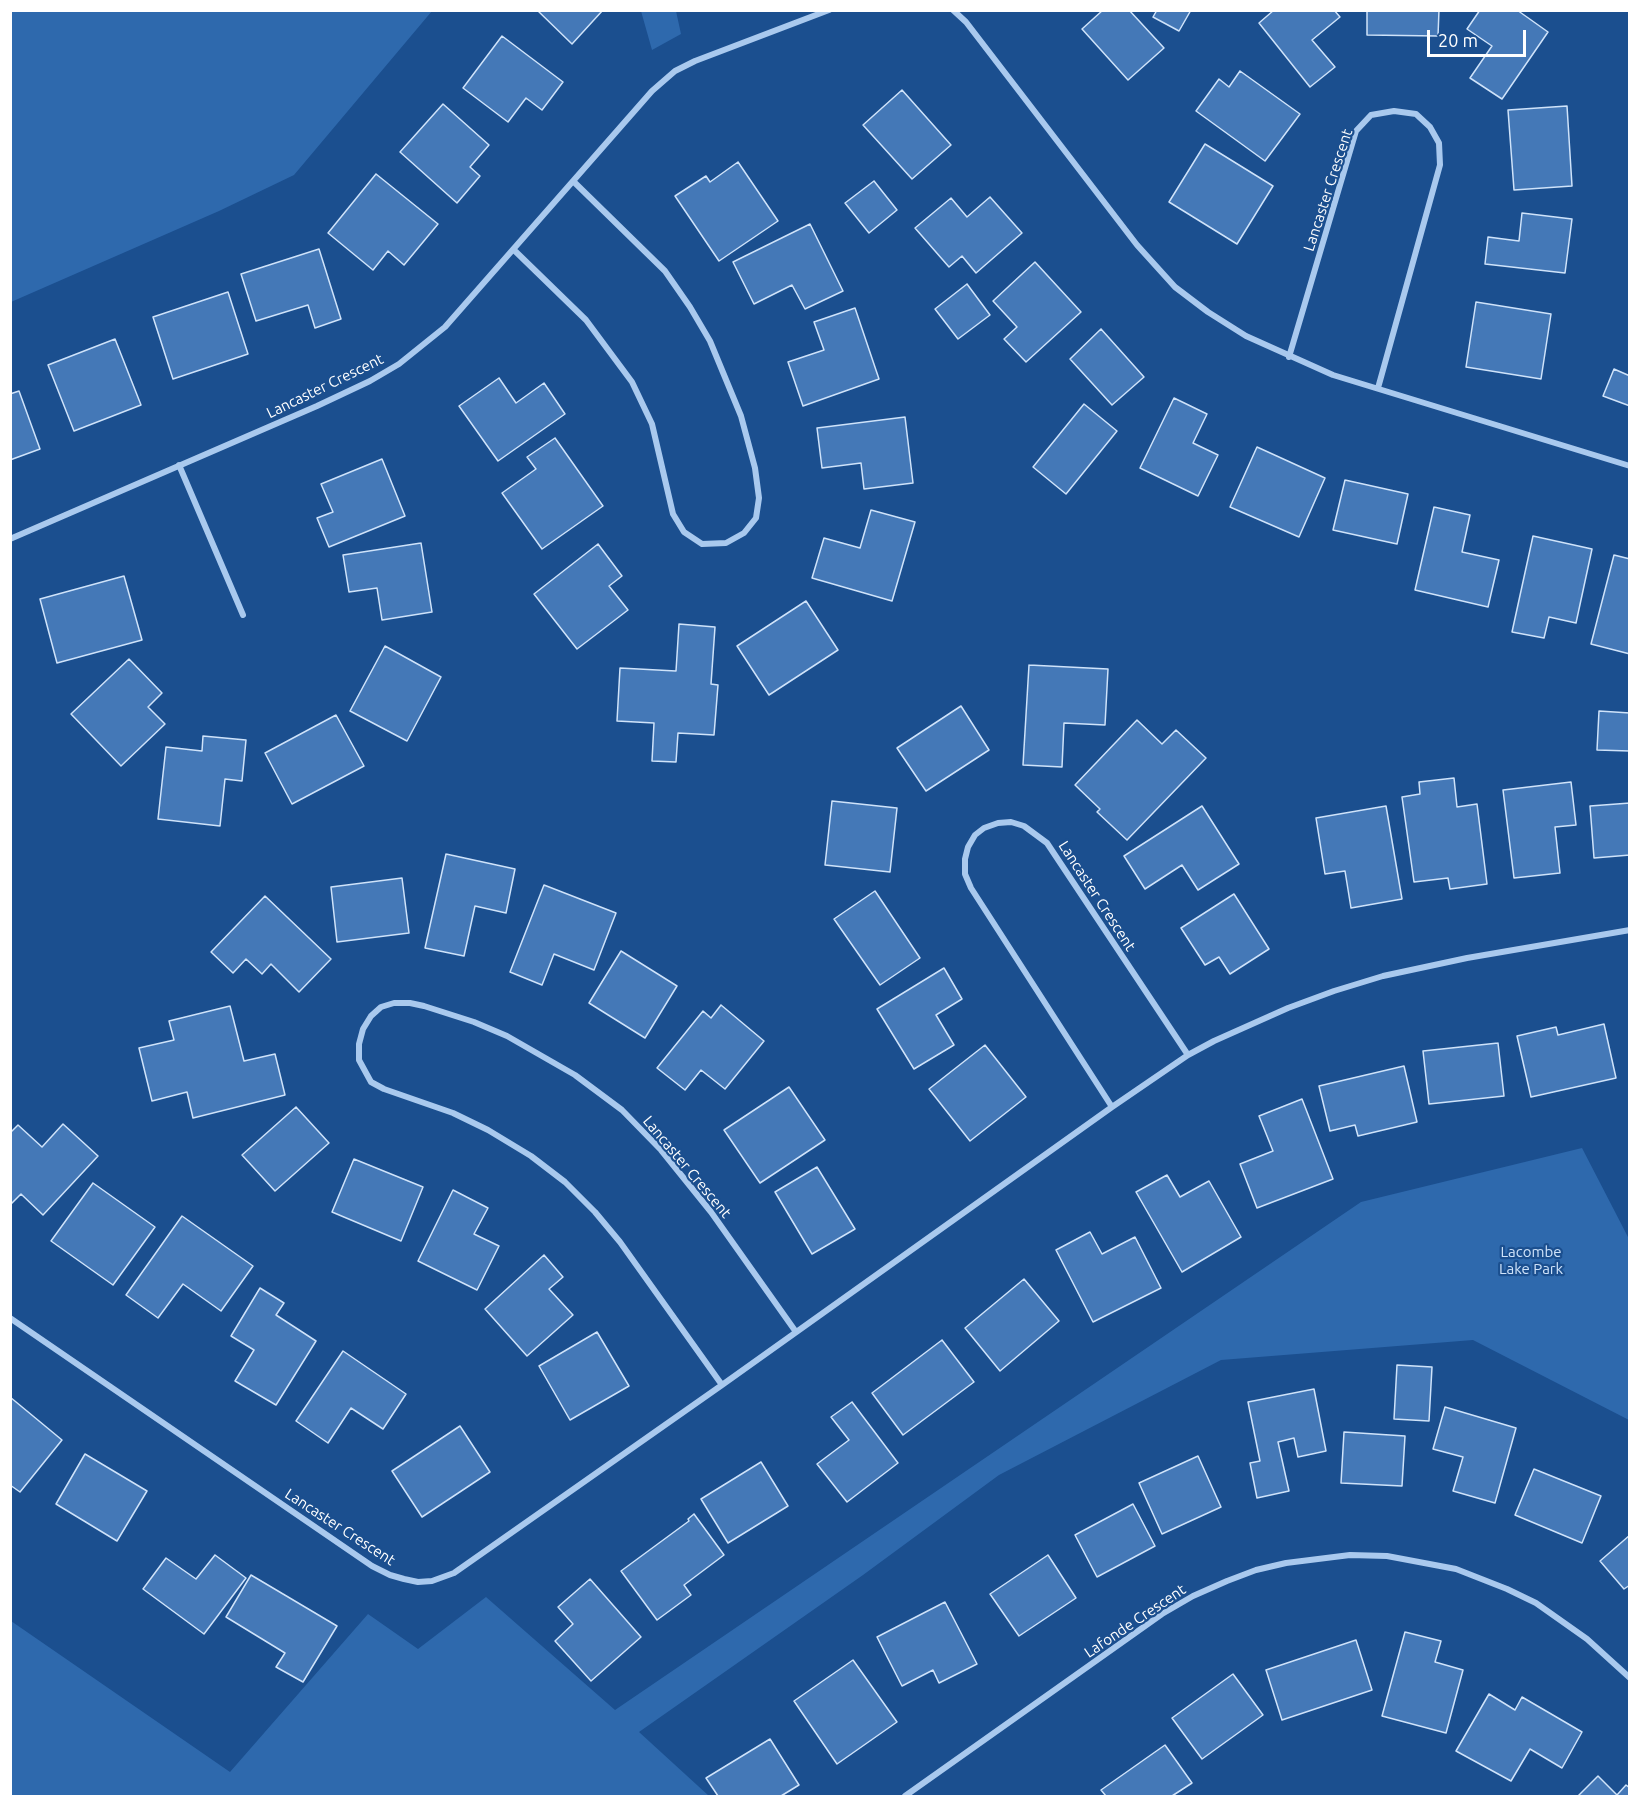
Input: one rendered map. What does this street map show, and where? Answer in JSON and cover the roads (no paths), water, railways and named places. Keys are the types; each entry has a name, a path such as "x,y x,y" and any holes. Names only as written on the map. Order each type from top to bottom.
{"street":[{"name":"Lancaster Crescent","path":"10,539 317,406 370,381 399,364 445,327 652,91 675,71 695,61 829,10"},
{"path":"953,10 966,22 1137,246 1175,286 1208,312 1246,336 1333,375 1629,466"},
{"name":"Lancaster Crescent","path":"1289,357 1356,131 1371,115 1394,111 1416,114 1430,127 1439,143 1440,165 1378,388"},
{"path":"514,250 586,320 633,382 652,424 673,514 684,532 702,544 726,543 744,533 756,518 759,498 755,468 741,416 710,341 665,271 573,181"},
{"path":"179,465 243,615"},
{"name":"Lancaster Crescent","path":"1112,1107 971,888 965,874 965,859 968,847 975,835 984,828 998,823 1011,822 1024,826 1047,843 1188,1055"},
{"name":"Lancaster Crescent","path":"10,1318 372,1566 390,1575 418,1582 432,1581 454,1573 1188,1055 1288,1008 1383,976 1467,958 1629,930"},
{"name":"Lancaster Crescent","path":"722,1385 620,1242 595,1212 565,1182 531,1156 488,1130 453,1113 384,1089 371,1082 359,1060 359,1044 363,1029 371,1016 381,1008 394,1003 424,1006 507,1036 575,1075 622,1110 661,1150 711,1212 796,1332"},
{"name":"Lafonde Crescent","path":"905,1797 1162,1614 1192,1596 1227,1581 1256,1570 1286,1563 1350,1555 1387,1556 1456,1569 1507,1589 1536,1604 1587,1639 1629,1678"}],"park label":[{"name":"Lacombe Lake Park","path":"1531,1260"}]}
